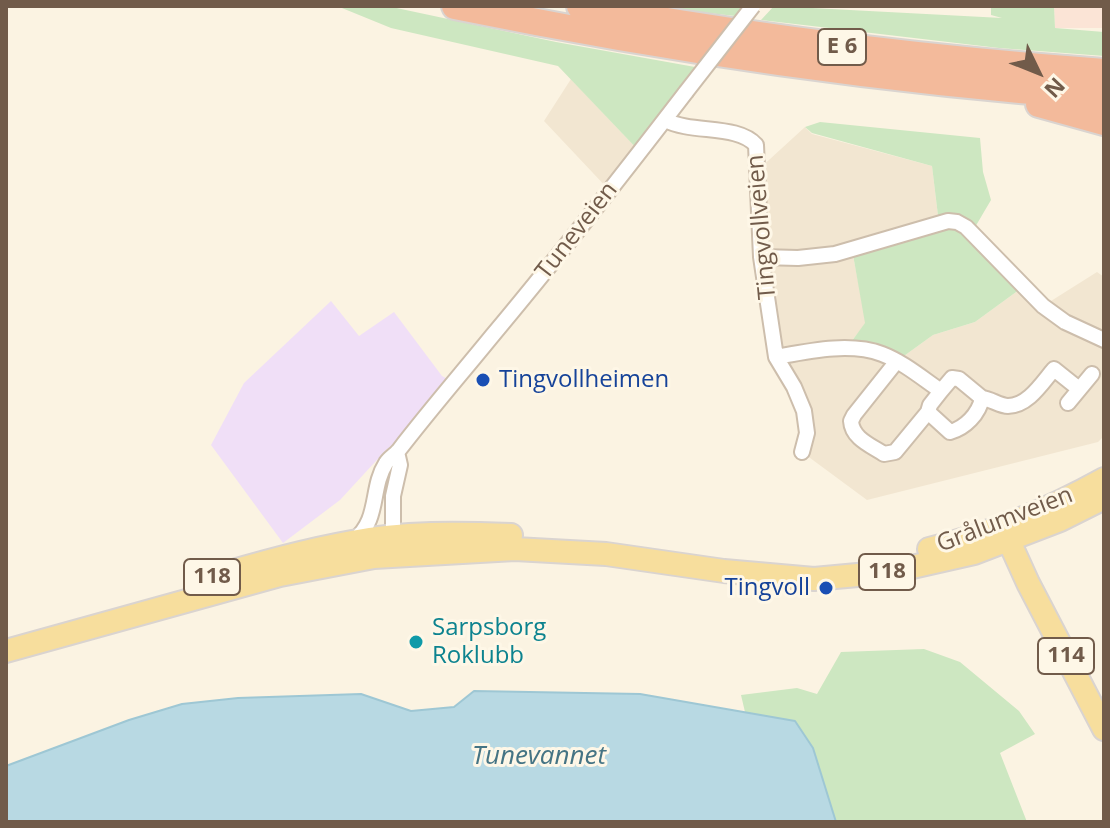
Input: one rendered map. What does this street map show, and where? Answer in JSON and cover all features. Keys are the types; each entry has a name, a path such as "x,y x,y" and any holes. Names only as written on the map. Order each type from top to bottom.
{"highway":[{"name":"E 6","path":"455,6 706,53 861,74 1104,97"},
{"name":"E 6","path":"580,6 812,43 1005,65 1104,72"},
{"name":"E 6","path":"1002,89 1042,105 1104,122"}],"main road":[{"name":"Grålumveien","path":"374,557 515,549 606,554 724,571 814,579 879,573 974,553 1104,479"},
{"name":"Grålumveien","path":"1006,533 1104,498"},
{"name":"114","path":"1006,533 1104,729"},
{"name":"118","path":"6,637 265,561 352,541 393,536"},
{"name":"Grålumveien","path":"393,536 516,536 580,544 606,554"},
{"name":"118","path":"6,651 280,575 374,557"}],"street":[{"name":"Tuneveien","path":"352,541 366,528 372,516 386,462 665,120 753,6"},
{"name":"Tingvollveien","path":"665,120 706,131 740,133 756,145 761,257 776,357 804,411 807,433 802,452"},
{"path":"761,257 798,258 835,254 948,221 957,222 966,227 1043,306 1065,322 1104,340"},
{"path":"776,357 811,350 846,349 879,353 897,361 941,391"},
{"path":"897,361 851,421 853,431 884,454 895,452 952,378 959,379 982,398 1005,406 1019,404 1030,397 1054,369 1079,389"},
{"path":"1068,403 1092,374"},
{"path":"928,412 950,432 961,429 980,407 982,398"},
{"path":"374,557 393,536 394,487 400,465 397,452"}],"shaded area":[{"path":"1054,6 1104,6 1104,28 1055,28"},
{"path":"571,79 640,152 609,190 544,121"},
{"path":"805,127 812,134 932,166 939,224 852,250 866,323 846,348 897,361 933,335 975,322 1023,287 1043,306 1097,272 1104,277 1104,436 1098,442 867,500 802,452 807,433 776,357 758,170"},
{"path":"331,301 359,336 394,312 442,376 453,382 407,437 387,449 340,500 283,543 211,445 244,383"}],"green space":[{"path":"337,6 387,6 556,42 695,67 686,92 640,152 558,66 391,28"},
{"path":"646,6 743,6 735,16"},
{"path":"774,6 1002,18 991,15 991,6 1054,6 1055,28 1104,32 1104,56 999,48 761,20"},
{"path":"820,122 980,138 983,172 991,200 971,234 1023,287 975,322 933,335 897,361 846,349 865,323 852,249 939,224 932,166 812,133 805,127"},
{"path":"924,649 960,662 1019,711 1035,734 1000,753 1027,822 836,822 813,748 795,721 745,712 741,695 797,688 817,694 841,652"}],"water":[{"name":"Tunevannet","path":"474,691 640,694 795,721 813,748 836,822 6,822 6,766 129,720 182,704 238,698 361,694 411,711 454,707"}],"place":[{"name":"Tingvollheimen","path":"483,380"},
{"name":"Tingvoll","path":"826,588"},
{"name":"Sarpsborg Roklubb","path":"416,642"}]}
